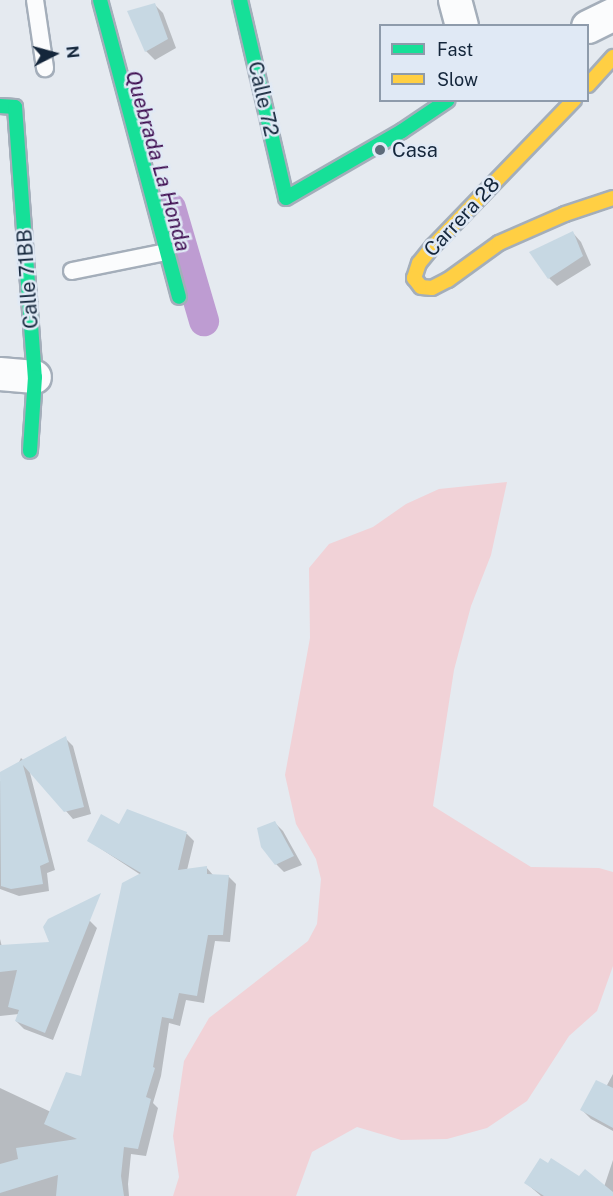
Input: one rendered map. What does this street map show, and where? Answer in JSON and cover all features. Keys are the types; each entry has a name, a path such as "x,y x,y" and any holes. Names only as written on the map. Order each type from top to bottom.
{"street":[{"path":"100,0 178,297"},
{"name":"Calle 72","path":"240,0 286,198 402,132 445,102"},
{"path":"455,0 461,24"},
{"path":"589,27 613,15"},
{"path":"589,84 613,57"},
{"name":"Carrera 28","path":"572,102 433,246 419,263 414,278 421,287 432,288 448,280 499,243 566,214 613,198"},
{"name":"Calle 71BB","path":"0,106 15,107 35,377 30,451"},
{"path":"0,374 35,377"}],"lane":[{"path":"35,0 45,68"},
{"path":"72,271 166,252"}],"shaded area":[{"path":"507,482 491,555 471,606 454,670 433,806 531,867 599,868 613,872 613,966 597,1011 569,1036 527,1101 487,1128 447,1139 401,1140 357,1127 312,1152 296,1196 173,1196 179,1177 173,1136 184,1061 209,1018 308,941 317,924 321,879 316,859 296,824 285,775 310,638 309,568 329,544 373,527 406,504 439,489"}],"building":[{"path":"155,3 168,39 145,52 127,11"},
{"path":"573,231 583,256 548,279 529,252"},
{"path":"66,736 84,807 64,812 23,765 49,862 40,866 43,884 11,889 1,886 0,772"},
{"path":"127,809 187,832 178,870 207,866 207,874 229,875 223,935 208,935 197,996 179,993 173,1019 162,1017 153,1067 155,1068 146,1097 151,1099 138,1149 124,1147 121,1176 124,1196 56,1196 58,1175 0,1193 0,1164 18,1159 16,1148 77,1139 44,1124 66,1072 81,1076 122,883 141,873 87,841 101,814 119,824"},
{"path":"275,821 294,856 275,865 261,847 257,828"},
{"path":"101,893 45,1033 15,1021 19,1010 8,1007 17,970 0,972 0,945 49,942 43,927 48,919"},
{"path":"596,1080 613,1088 613,1128 580,1110"},
{"path":"540,1158 548,1163 551,1158 579,1176 585,1169 613,1192 613,1196 544,1196 524,1183"}],"waterway":[{"name":"Quebrada La Honda","path":"171,208 204,321"}],"traffic: fast":[{"path":"100,0 179,297"},
{"path":"240,0 286,198 402,131 445,102"},
{"path":"0,106 15,107 35,377 30,451"}],"traffic: slow":[{"path":"589,84 613,57"},
{"path":"572,102 433,246 419,263 414,278 421,287 432,288 448,280 499,243 565,214 613,198"}],"place":[{"name":"Casa","path":"380,150"}]}
